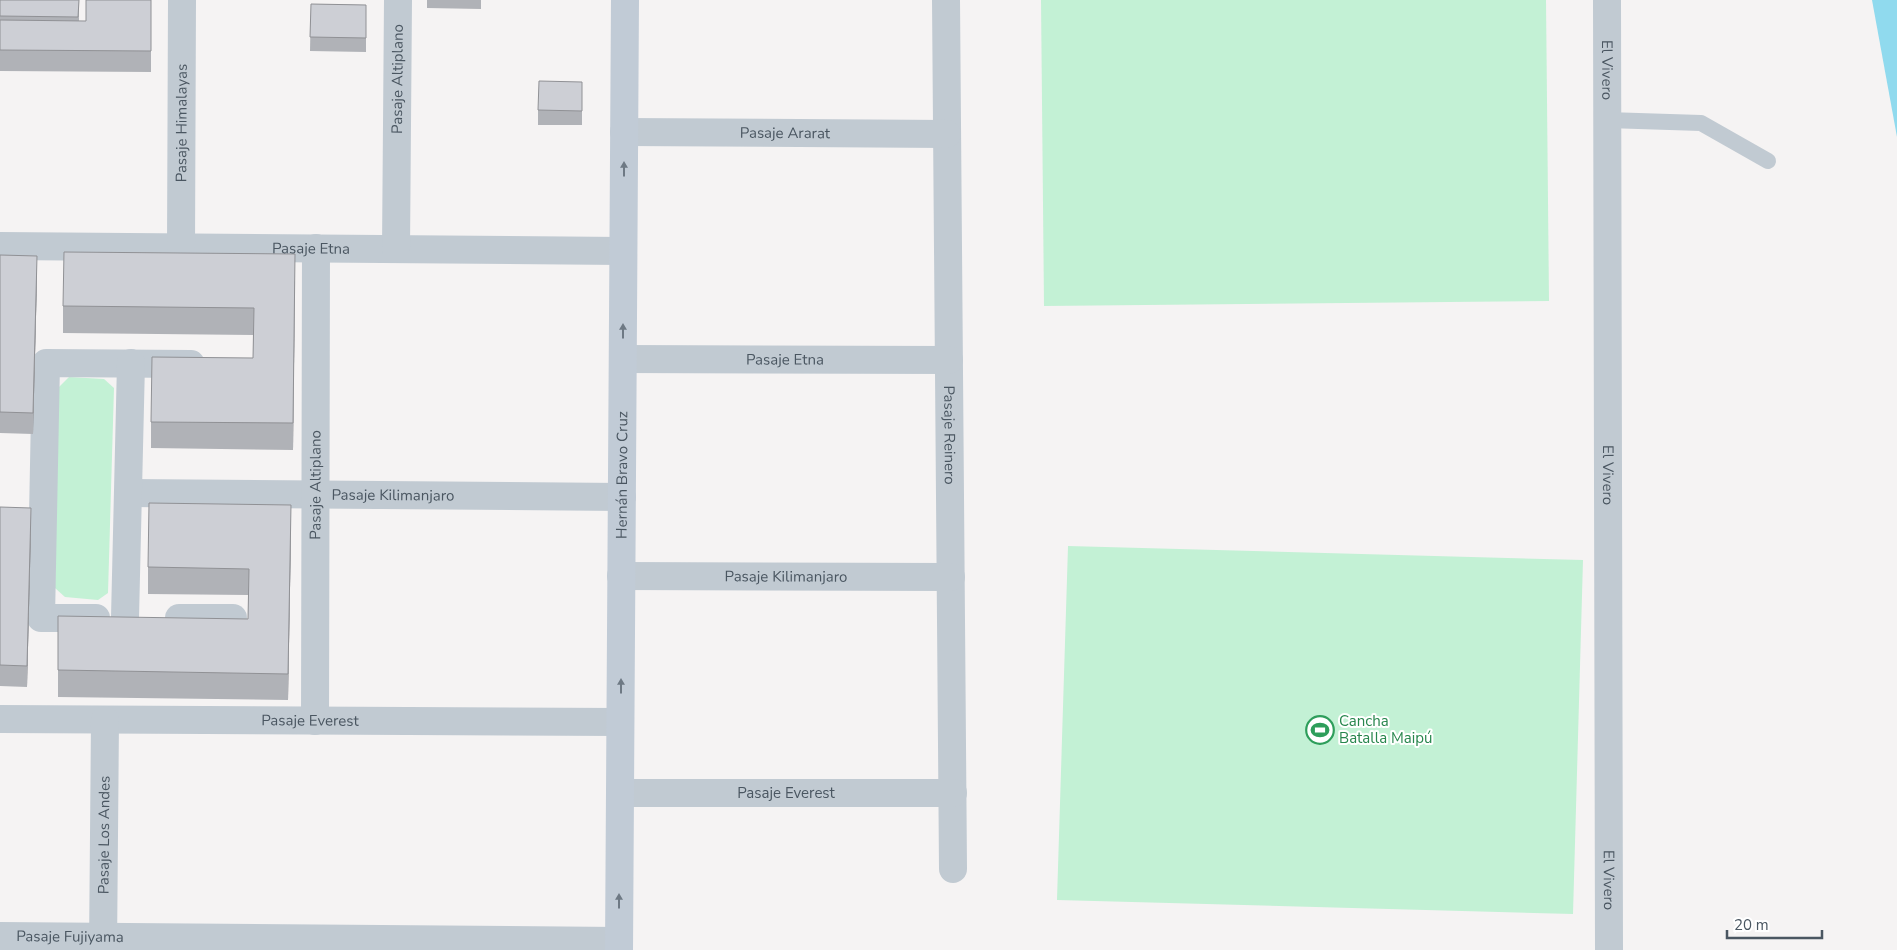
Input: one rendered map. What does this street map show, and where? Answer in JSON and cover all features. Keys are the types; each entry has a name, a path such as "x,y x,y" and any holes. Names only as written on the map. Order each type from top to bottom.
{"main road":[{"name":"Hernán Bravo Cruz","path":"619,946 625,0"}],"street":[{"name":"Pasaje Himalayas","path":"181,248 182,0"},
{"name":"Pasaje Altiplano","path":"396,249 398,0"},
{"name":"Pasaje Reinero","path":"946,0 954,869"},
{"name":"El Vivero","path":"1607,0 1609,950"},
{"name":"Pasaje Ararat","path":"624,132 947,134"},
{"name":"Pasaje Etna","path":"0,246 623,251"},
{"name":"Pasaje Altiplano","path":"315,721 316,248"},
{"name":"Pasaje Etna","path":"623,359 949,360"},
{"path":"220,364 46,363 41,618 233,618"},
{"path":"131,363 128,493 142,618"},
{"name":"Pasaje Kilimanjaro","path":"128,493 622,496"},
{"name":"Pasaje Kilimanjaro","path":"621,576 951,578"},
{"name":"Pasaje Everest","path":"0,720 620,722"},
{"name":"Pasaje Los Andes","path":"103,943 105,720"},
{"name":"Pasaje Everest","path":"620,793 953,793"},
{"name":"Pasaje Fujiyama","path":"0,936 103,943 619,946"}],"lane":[{"path":"1607,120 1701,123 1768,161"}],"green space":[{"path":"1041,0 1546,0 1549,301 1044,306"},
{"path":"69,377 104,379 114,388 108,593 98,600 65,597 55,588 58,388"},
{"name":"Cancha Batalla Maipú","path":"1068,546 1583,560 1573,914 1057,900"}],"water":[{"path":"1872,0 1897,0 1897,137"}],"building":[{"path":"0,0 79,0 78,17 0,16"},
{"path":"86,0 151,0 151,51 0,50 0,20 86,21"},
{"path":"311,4 366,5 366,38 310,37"},
{"path":"539,81 582,82 582,111 538,110"},
{"path":"64,252 295,254 293,423 151,422 152,357 253,358 254,308 63,306"},
{"path":"0,255 37,256 33,413 0,412"},
{"path":"149,503 291,505 288,674 58,670 58,616 248,619 249,569 148,567"},
{"path":"0,507 31,508 27,666 0,665"}],"place":[{"name":"Cancha Batalla Maipú","path":"1320,730"}]}
